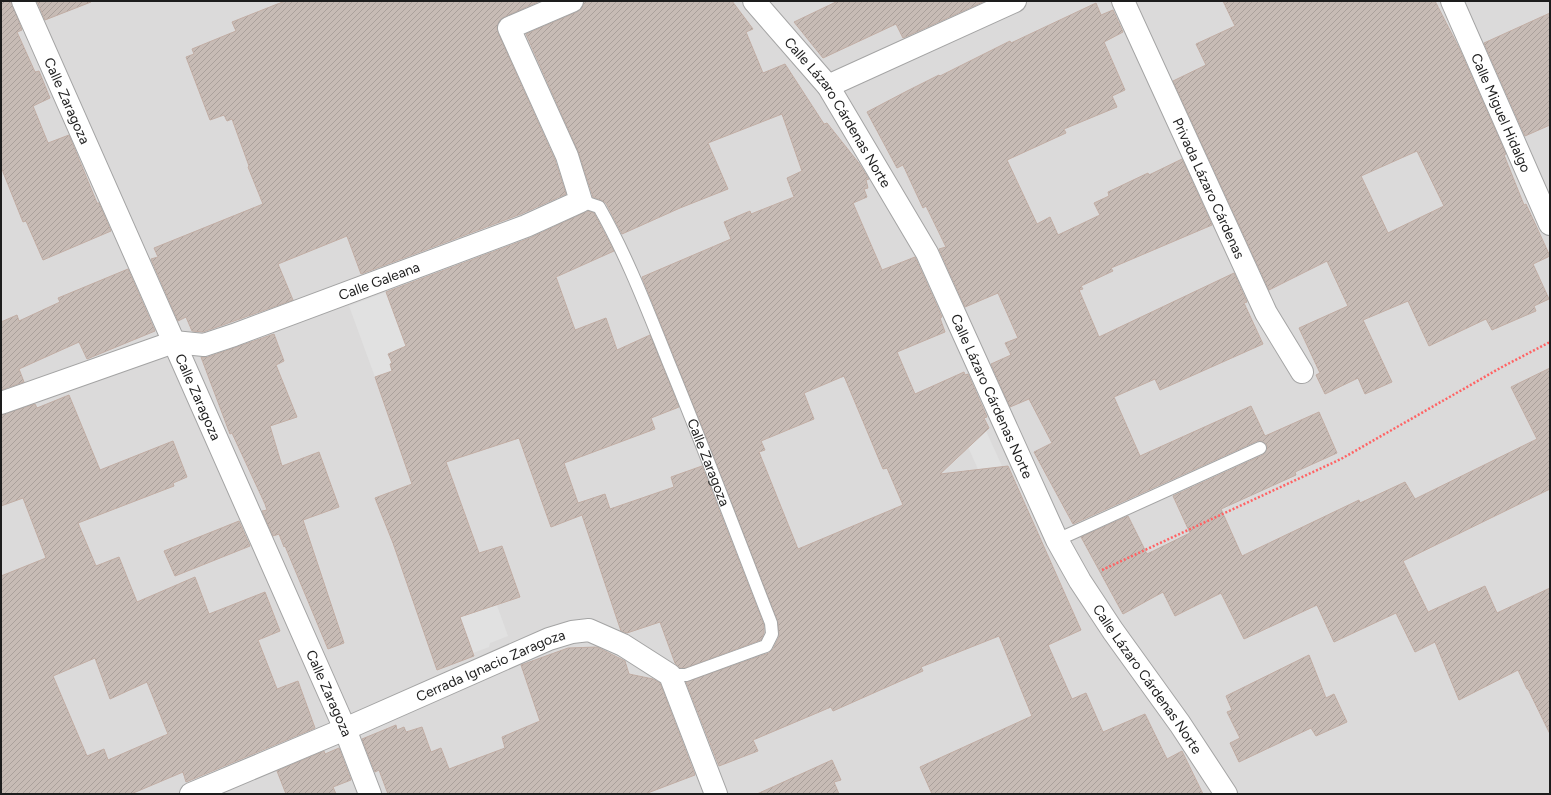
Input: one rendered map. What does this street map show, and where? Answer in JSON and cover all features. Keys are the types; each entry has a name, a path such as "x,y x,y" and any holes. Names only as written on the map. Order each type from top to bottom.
{"street":[{"name":"Calle Zaragoza","path":"22,1 345,730 370,794"},
{"path":"572,1 509,28 568,156 581,201"},
{"name":"Calle Lázaro Cárdenas Norte","path":"754,1 828,86 927,253 1057,540 1080,581 1113,631 1180,724 1226,794"},
{"path":"828,86 1015,1"},
{"name":"Privada Lázaro Cárdenas","path":"1123,1 1266,313 1302,372"},
{"name":"Calle Miguel Hidalgo","path":"1452,1 1550,224"},
{"name":"Calle Galeana","path":"174,342 204,345 234,335 526,226 581,201"},
{"path":"1,403 174,342"},
{"name":"Cerrada Ignacio Zaragoza","path":"191,794 345,730 549,639 572,632 589,630 623,645 670,675"},
{"path":"670,675 716,794"}],"lane":[{"name":"Calle Zaragoza","path":"581,201 599,207 638,287 771,623 772,634 766,646 686,675 670,675"},
{"path":"1057,540 1260,448"}],"path":[{"path":"1080,581 1341,459 1502,366 1550,342"}],"shaded area":[{"path":"1,1 1550,1 1550,794 1,794"},
{"path":"386,292 411,362 398,349 389,354 392,363 390,365 394,375 385,373 375,377 349,306"},
{"path":"986,431 1002,466 981,476 965,440"},
{"path":"486,575 508,636 490,643 489,647 473,653 449,588"}],"building":[{"path":"1,1 11,1 22,30 17,32 35,72 39,71 50,98 33,106 48,143 69,135 97,203 99,203 111,231 43,260 26,221 23,222 1,167"},
{"path":"37,1 90,1 91,2 45,20"},
{"path":"285,1 540,1 504,17 499,21 497,27 498,33 555,160 566,194 521,214 361,274 347,236 278,264 293,300 203,332 192,331 186,317 178,321 151,259 158,257 154,248 263,204 248,167 249,166 232,119 227,121 224,115 210,120 186,57 194,54 192,49 236,31 232,22"},
{"path":"584,1 732,1 753,29 746,32 763,73 785,64 824,124 827,123 858,162 869,179 866,180 868,188 864,189 867,197 853,203 882,270 915,257 942,317 940,318 945,332 897,352 915,394 964,372 965,375 968,374 987,417 984,418 989,428 940,474 1008,466 1081,630 1048,645 1072,699 1086,693 1103,732 1145,714 1167,759 1182,751 1203,794 932,794 920,767 1032,716 999,636 921,667 923,671 833,711 831,707 753,740 758,751 719,766 686,682 769,653 773,649 779,637 778,622 642,277 731,239 724,222 750,211 751,214 794,197 787,178 802,171 782,114 708,143 728,189 680,208 622,234 606,203 593,197 578,151 526,34 577,12 582,8","holes":["844,376 883,469 887,468 903,505 798,549 759,452 765,450 761,441 814,419 804,393"]},
{"path":"838,1 985,1 903,38 896,24 823,58 794,22"},
{"path":"1223,1 1435,1 1459,48 1506,154 1504,155 1524,205 1526,204 1550,256 1533,264 1549,299 1534,306 1536,311 1492,330 1486,319 1429,346 1408,301 1363,320 1392,382 1365,394 1358,378 1325,394 1316,375 1320,373 1299,328 1348,306 1327,261 1269,290 1173,81 1206,65 1196,44 1235,26","holes":["1417,151 1444,206 1388,233 1361,176"]},
{"path":"1096,3 1101,15 1113,10 1123,32 1104,42 1125,90 1112,96 1117,107 1064,129 1066,133 1007,160 1037,224 1050,217 1058,235 1100,215 1094,203 1109,196 1108,192 1182,159 1212,225 1111,268 1113,271 1081,286 1083,289 1079,290 1099,337 1234,273 1247,302 1244,303 1263,344 1160,390 1155,379 1114,397 1140,456 1251,406 1265,436 1319,412 1337,453 1295,472 1296,475 1221,509 1242,556 1359,500 1360,503 1405,482 1415,499 1537,439 1511,387 1550,368 1550,489 1403,561 1428,612 1485,586 1497,613 1550,588 1550,734 1518,670 1459,700 1435,642 1415,652 1396,613 1334,642 1317,605 1244,639 1221,593 1175,616 1163,592 1123,614 1081,537 1128,516 1147,554 1190,533 1173,496 1263,455 1267,449 1267,445 1261,441 1257,441 1073,524 1034,452 1052,443 1029,399 1010,407 991,364 1011,355 1005,343 1018,338 998,293 965,307 939,249 946,247 926,206 923,208 903,165 897,168 867,112 1010,41 1011,43"},
{"path":"1550,13 1550,125 1525,136 1484,43"},
{"path":"588,211 594,213 614,251 556,277 575,330 606,318 617,350 650,335 679,407 651,418 655,429 564,463 578,503 605,494 610,509 674,487 671,477 702,466 764,625 764,633 761,640 685,668 679,668 675,663 660,622 627,633 621,631 582,515 551,527 519,438 446,462 479,553 502,546 520,597 460,617 474,656 437,670 393,543 375,498 412,484 375,377 392,371 390,364 392,363 388,354 406,346 386,292 530,238"},
{"path":"128,269 155,331 87,359 79,342 19,369 24,382 1,390 1,322 17,315 19,321 60,302 58,298"},
{"path":"274,334 284,361 276,365 297,417 270,426 282,466 319,452 339,507 303,520 344,643 328,649 285,546 284,547 279,534 273,536 262,511 267,510 265,504 232,433 230,434 201,357 208,357"},
{"path":"69,395 100,470 173,441 187,477 173,483 174,486 78,523 96,566 119,557 137,602 195,577 209,614 265,592 280,631 258,640 277,689 298,681 315,728 186,782 183,772 131,794 1,794 1,576 46,558 23,498 1,506 1,415 35,404 37,408","holes":["95,658 110,699 147,682 168,734 108,760 104,749 87,756 53,676"]},
{"path":"239,521 250,546 175,576 164,551"},
{"path":"597,647 625,661 629,674 653,679 660,683 695,775 645,794 388,794 379,770 375,772 362,739 396,725 397,730 404,727 406,732 422,727 431,752 441,748 449,769 505,748 502,737 540,721 521,665 568,648"},
{"path":"1309,655 1326,698 1334,694 1347,722 1316,736 1311,728 1239,762 1230,743 1240,738 1227,712 1232,710 1226,696"},
{"path":"339,748 351,780 333,787 336,794 286,794 277,771 324,751 325,754"},
{"path":"832,760 841,780 834,782 839,794 757,794"}]}
